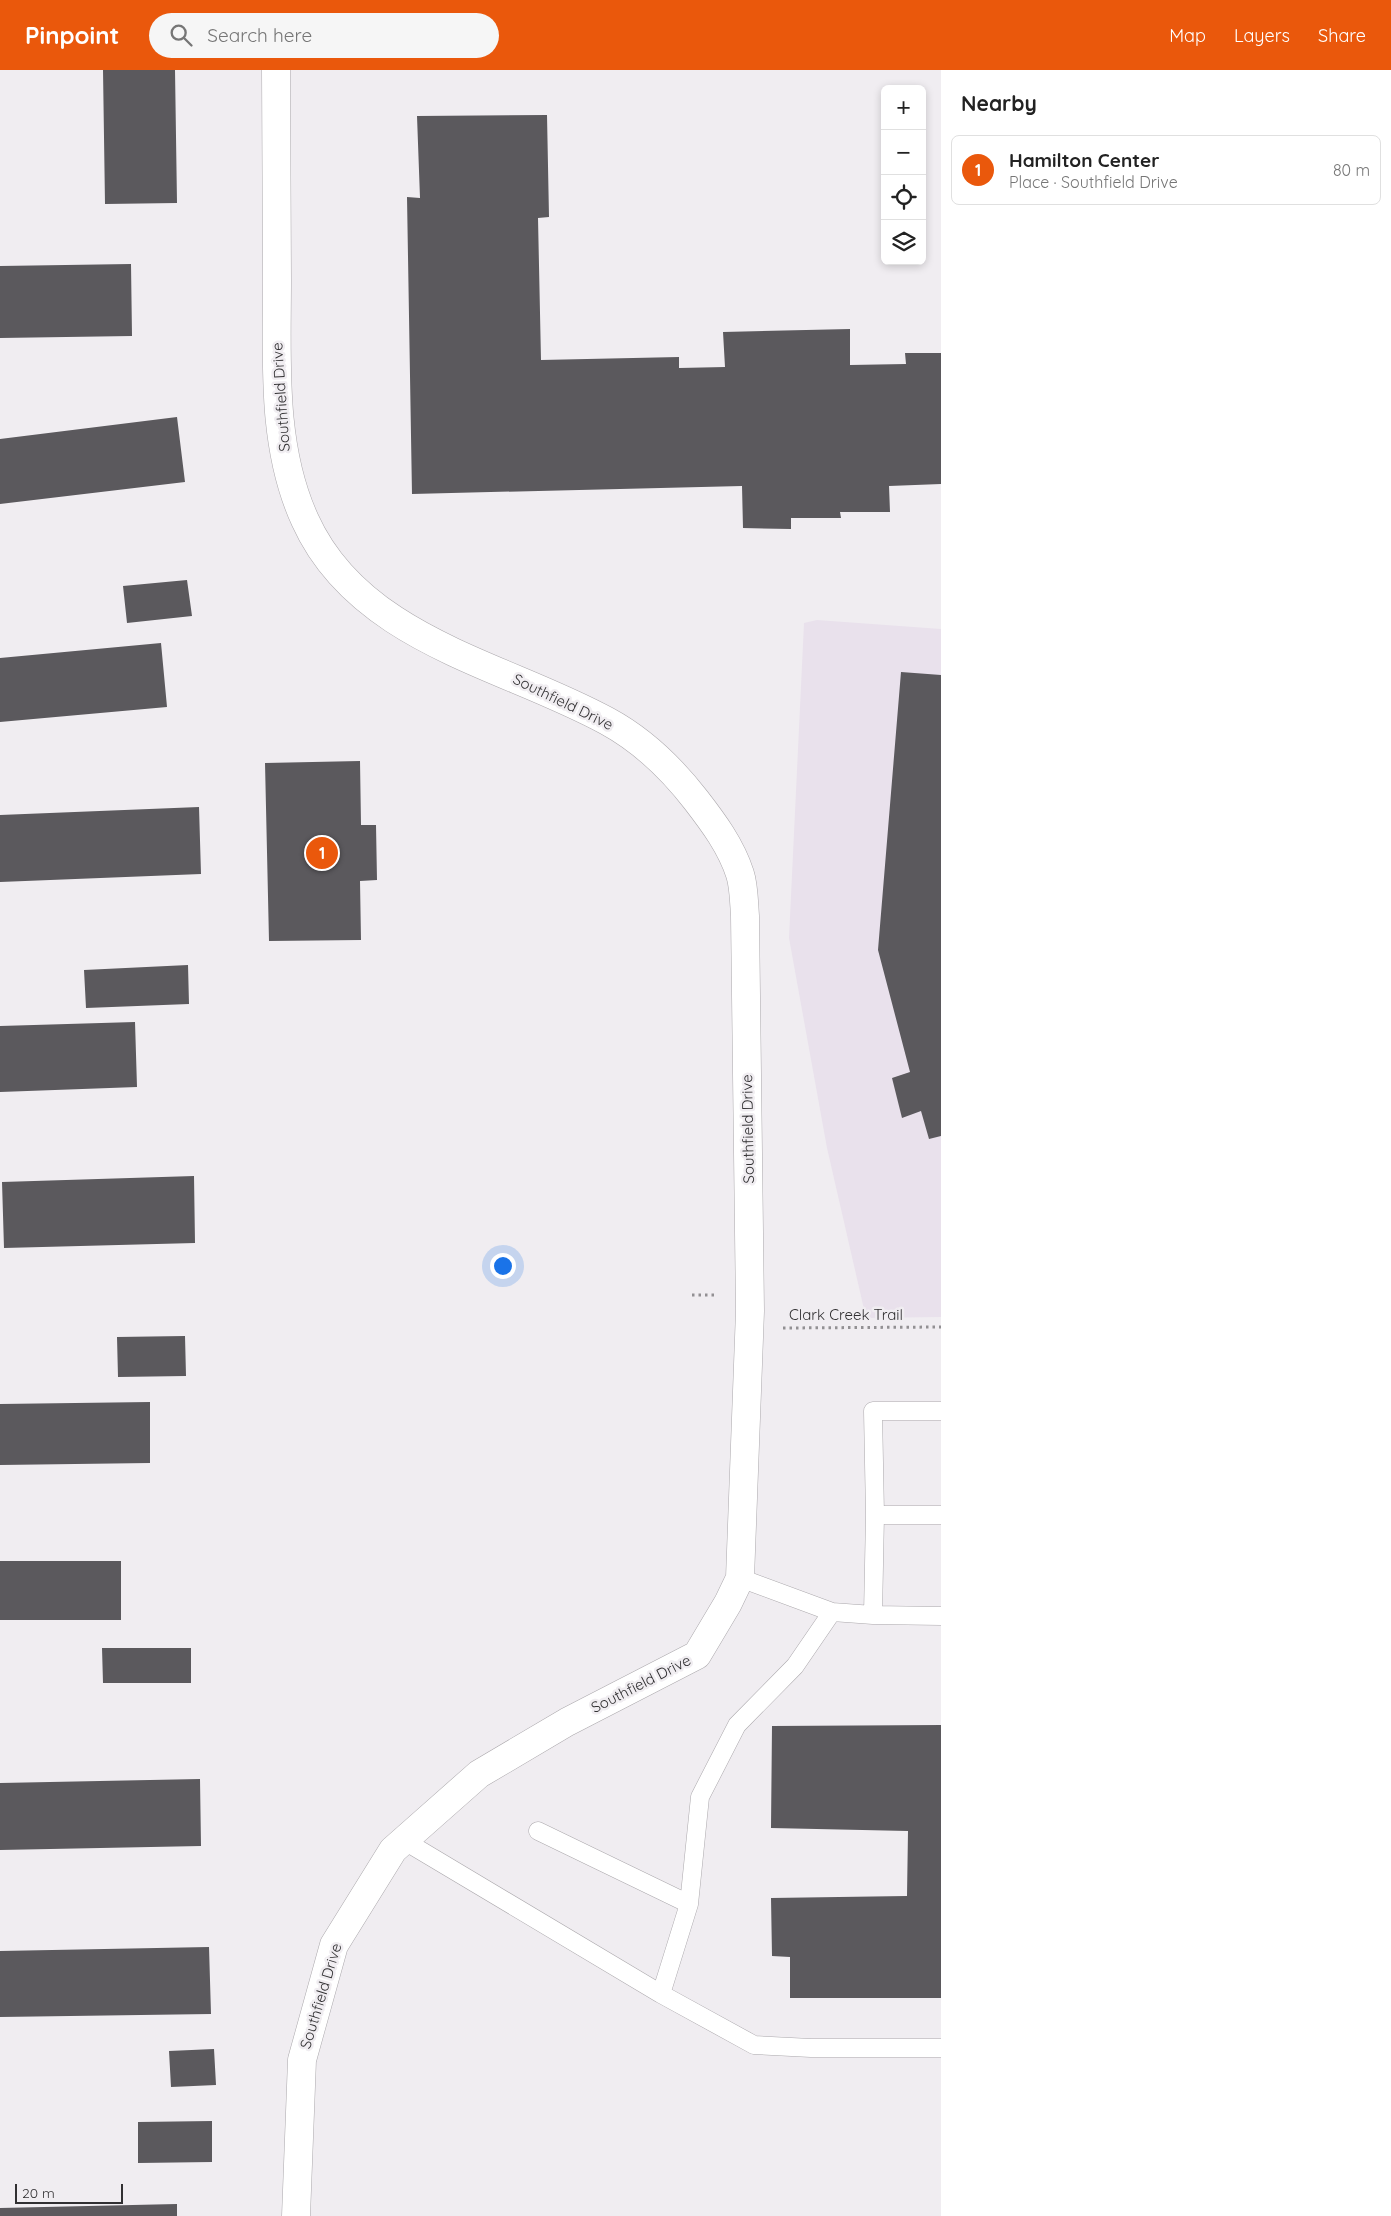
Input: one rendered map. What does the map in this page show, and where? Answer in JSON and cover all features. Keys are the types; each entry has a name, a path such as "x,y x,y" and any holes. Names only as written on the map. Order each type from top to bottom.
{"street":[{"name":"Southfield Drive","path":"276,70 277,377 281,433 290,482 305,520 325,556 353,589 380,612 432,641 609,722 656,756 686,787 717,828 740,874 745,916 750,1311 740,1578 728,1603 697,1655 567,1722 479,1774 393,1850 334,1945 302,2060 296,2216"}],"lane":[{"path":"873,1615 875,1516 873,1411 941,1411"},
{"path":"875,1516 941,1515"},
{"path":"740,1578 832,1612 941,1616"},
{"path":"661,1994 689,1904 700,1797 737,1725 795,1666 832,1612"},
{"path":"538,1831 689,1904"},
{"path":"403,1840 661,1994 754,2045 811,2048 941,2048"}],"path":[{"name":"Clark Creek Trail","path":"783,1320 783,1329 941,1327"}],"shaded area":[{"path":"817,620 941,629 941,1317 866,1318 827,1148 789,938 804,623"}],"building":[{"path":"103,70 175,70 177,203 105,204"},
{"path":"547,115 549,217 538,218 541,360 679,357 679,368 725,367 723,332 850,329 850,365 906,364 905,353 941,353 941,484 889,486 890,512 840,512 841,518 791,518 791,529 743,528 742,486 412,494 407,197 420,198 417,116"},
{"path":"131,264 132,336 0,338 0,266"},
{"path":"177,417 185,482 0,504 0,439"},
{"path":"187,580 192,616 127,623 123,586"},
{"path":"161,643 167,707 0,722 0,658"},
{"path":"901,672 941,675 941,1136 929,1139 921,1111 902,1118 892,1078 910,1072 878,950"},
{"path":"360,761 361,825 376,825 377,880 360,881 361,940 269,941 265,763"},
{"path":"199,807 201,874 0,882 0,815"},
{"path":"188,965 189,1004 86,1008 84,970"},
{"path":"135,1022 137,1087 0,1092 0,1026"},
{"path":"194,1176 195,1243 4,1248 2,1182"},
{"path":"185,1336 186,1376 118,1377 117,1337"},
{"path":"150,1402 150,1463 0,1465 0,1404"},
{"path":"0,1561 121,1561 121,1620 0,1620"},
{"path":"102,1648 191,1648 191,1683 103,1683"},
{"path":"941,1725 941,1998 790,1998 790,1957 772,1956 771,1898 907,1896 908,1831 771,1828 772,1726"},
{"path":"200,1779 201,1846 0,1850 0,1783"},
{"path":"209,1947 211,2014 0,2017 0,1951"},
{"path":"214,2049 216,2085 171,2087 169,2051"},
{"path":"212,2121 212,2162 138,2163 138,2122"},
{"path":"177,2204 177,2216 0,2216 0,2208"}],"place":[{"name":"Hamilton Center","path":"322,853"}]}
